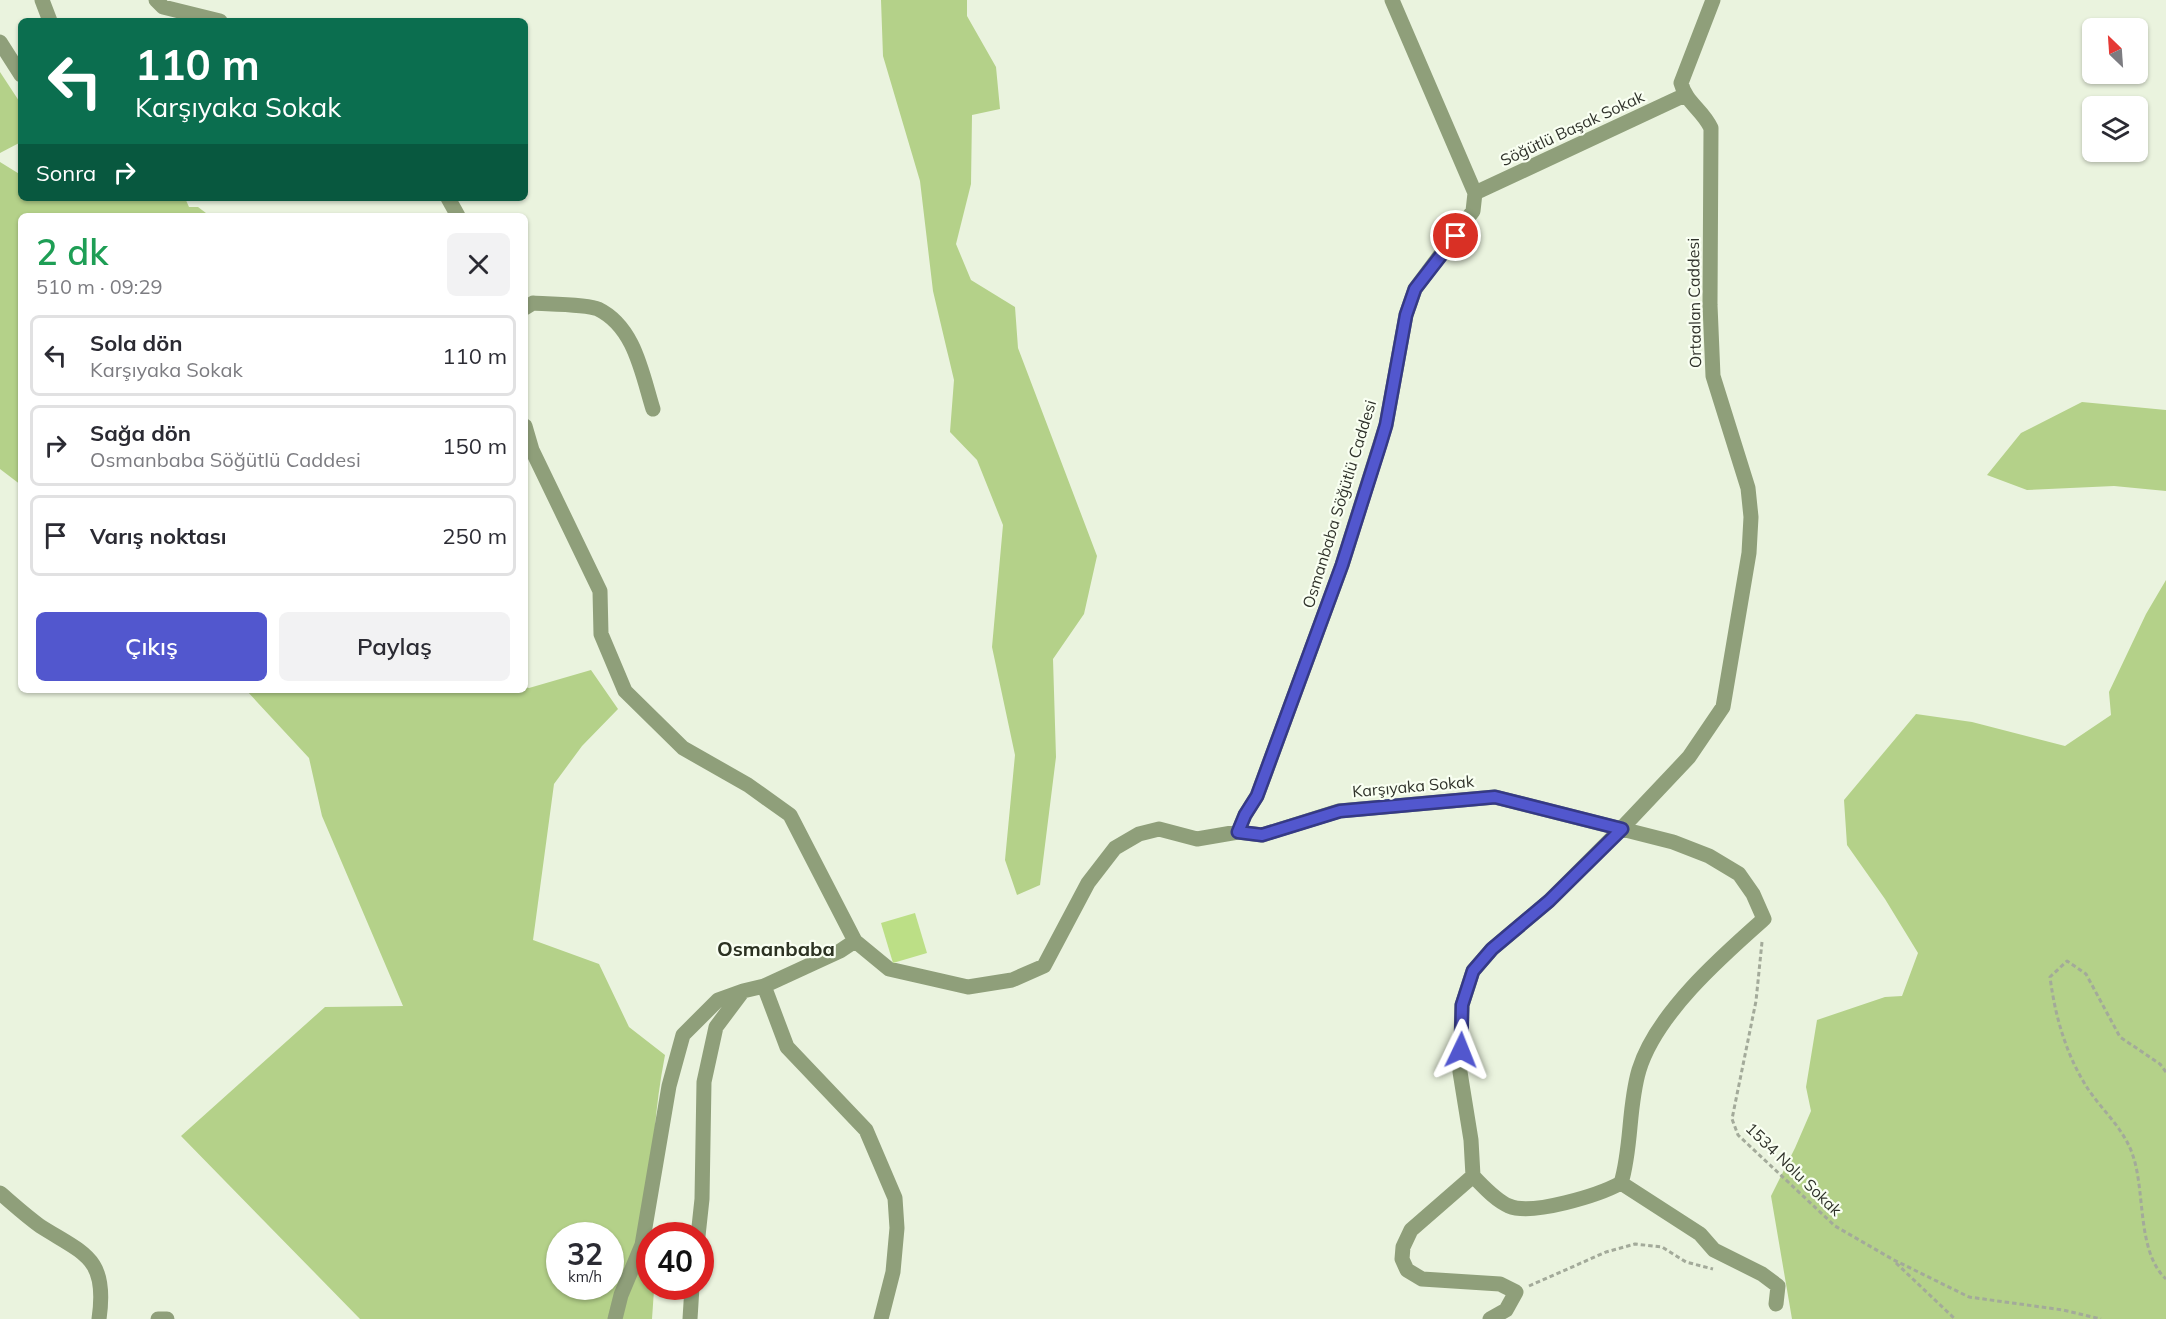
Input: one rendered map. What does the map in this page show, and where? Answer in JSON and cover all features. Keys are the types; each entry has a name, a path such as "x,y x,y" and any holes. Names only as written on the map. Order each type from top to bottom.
{"street":[{"path":"42,0 49,18"},
{"path":"156,0 163,7 208,18"},
{"path":"1392,0 1475,193"},
{"path":"1685,95 1681,83 1713,0"},
{"path":"0,42 18,70"},
{"name":"Söğütlü Başak Sokak","path":"1475,193 1685,95"},
{"name":"Ortaalan Caddesi","path":"1622,829 1689,757 1723,707 1749,553 1751,517 1748,488 1713,376 1710,305 1711,128 1705,116 1685,95"},
{"name":"Osmanbaba Söğütlü Caddesi","path":"1238,832 1257,796 1342,565 1386,425 1406,315 1415,289 1473,211 1475,193"},
{"path":"528,306 532,303 597,308 616,322 630,341 640,363 653,409"},
{"path":"528,436 532,450 600,591 601,634 625,691 683,748 748,785 790,815 855,941 840,951 764,986 718,1000 683,1035 669,1086 642,1245 621,1295 615,1319"},
{"name":"Karşıyaka Sokak","path":"855,941 889,969 916,976 968,987 1011,980 1044,966 1088,883 1115,848 1139,834 1159,829 1197,839 1238,832 1262,835 1340,811 1495,797 1673,842 1709,856 1739,874 1753,894 1764,919"},
{"path":"1622,829 1549,901 1492,949 1473,971 1462,1005 1460,1072 1473,1176 1508,1206 1530,1210 1611,1189 1621,1183 1627,1160 1637,1081 1640,1068 1651,1045 1681,1000 1764,919"},
{"path":"764,986 787,1047 866,1130 895,1198 897,1228 893,1272 881,1319"},
{"path":"700,1222 704,1082 716,1027 743,991"},
{"path":"1473,1176 1411,1230 1403,1247 1402,1259 1407,1270 1422,1279 1500,1284 1516,1292 1506,1310 1491,1319"},
{"path":"1621,1183 1700,1234 1714,1250 1762,1274 1778,1286 1776,1304"},
{"path":"0,1193 40,1225 62,1237 92,1260 101,1296 99,1319"},
{"path":"690,1319 691,1300"},
{"path":"158,1319 167,1319"}],"path":[{"name":"1534 Nolu Sokak","path":"1764,919 1756,1001 1732,1119 1738,1135 1835,1226 1892,1259 1969,1297 2062,1310 2101,1319"},
{"path":"2166,1072 2160,1064 2120,1036 2086,974 2067,961 2050,977 2059,1024 2076,1068 2132,1152 2149,1249 2160,1273 2166,1279"},
{"path":"1516,1292 1606,1252 1635,1244 1662,1247 1686,1262 1715,1270"},
{"path":"1892,1259 1955,1319"}],"green space":[{"path":"881,0 967,0 967,16 996,67 1000,109 972,115 971,184 956,244 971,280 1015,307 1018,348 1097,556 1084,614 1053,659 1056,757 1040,885 1017,895 1005,860 1015,755 992,647 1003,525 977,460 950,432 954,380 933,291 920,181 883,56"},
{"path":"0,72 18,99 18,144 0,153"},
{"path":"0,162 18,173 18,201 186,201 189,207 198,207 206,213 18,213 18,483 0,469"},
{"path":"2082,402 2166,410 2166,491 2114,486 2027,490 1987,475 2021,433"},
{"path":"2166,580 2166,1319 1792,1319 1771,1196 1811,1111 1806,1087 1817,1020 1885,997 1902,996 1918,953 1885,899 1847,845 1844,800 1916,714 1972,722 2065,746 2111,715 2109,692 2146,614"},
{"path":"591,670 618,709 582,746 554,784 533,940 599,964 629,1027 665,1055 655,1123 652,1222 636,1222 636,1300 653,1300 652,1319 360,1319 181,1136 325,1007 403,1006 322,816 309,758 249,693 528,693 528,688"}],"building":[{"path":"915,913 927,953 893,963 881,923"}],"district":[{"name":"Osmanbaba","path":"776,949"}],"route":[{"path":"1456,236 1415,289 1406,315 1386,425 1342,565 1257,796 1238,832 1262,835 1340,811 1495,797 1622,829 1549,901 1492,949 1473,971 1462,1005 1461,1050"}]}
